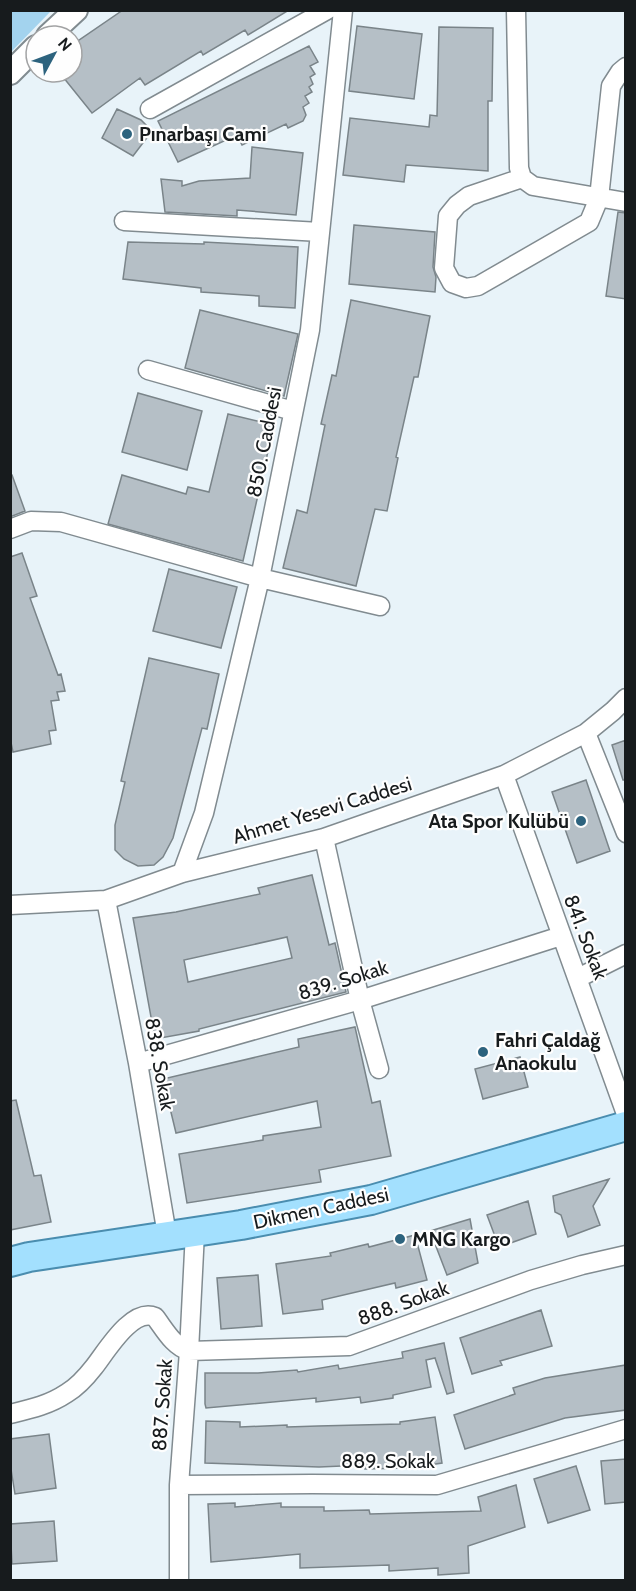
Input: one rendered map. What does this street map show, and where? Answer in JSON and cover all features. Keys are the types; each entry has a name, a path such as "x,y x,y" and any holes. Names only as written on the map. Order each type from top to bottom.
{"main road":[{"name":"Dikmen Caddesi","path":"10,1262 371,1200 626,1126"}],"street":[{"path":"61,24 76,10"},
{"path":"150,109 327,10"},
{"name":"850. Caddesi","path":"182,873 204,813 260,578 310,330 343,10"},
{"path":"516,10 519,168 522,178 533,186 626,202"},
{"path":"10,73 24,59"},
{"path":"522,178 470,196 457,205 448,216 444,268 452,283 466,288 478,286 589,222 598,198 611,86 626,67"},
{"path":"124,221 320,232"},
{"path":"148,370 293,411"},
{"path":"10,529 31,521 61,522 260,578 380,606"},
{"name":"Ahmet Yesevi Caddesi","path":"11,901 106,900 182,873 324,838 504,775 586,733 626,698"},
{"path":"586,733 626,833"},
{"name":"841. Sokak","path":"504,775 626,1114"},
{"path":"324,838 360,1000 379,1068"},
{"name":"838. Sokak","path":"106,900 138,1063 181,1234"},
{"name":"839. Sokak","path":"138,1063 360,1000 561,936"},
{"path":"578,978 626,954"},
{"name":"887. Sokak","path":"179,1581 179,1485 189,1351 181,1234"},
{"name":"888. Sokak","path":"189,1351 349,1346 531,1280 626,1255"},
{"path":"10,1414 44,1407 69,1392 92,1370 118,1336 139,1317 151,1315 155,1317 175,1343 180,1348 189,1351"},
{"name":"889. Sokak","path":"179,1485 437,1485 626,1429"}],"shaded area":[{"path":"10,11 51,11 38,24 24,24 24,39 11,52"}],"building":[{"path":"123,10 289,10 248,35 245,30 203,55 201,51 145,85 140,78 92,113 69,84 84,84 84,37"},
{"path":"357,26 422,34 414,99 349,91"},
{"path":"439,27 493,28 492,101 488,101 488,171 406,165 404,182 343,175 350,118 429,127 430,115 437,116"},
{"path":"309,46 318,62 310,66 315,74 310,77 313,84 309,87 312,92 305,96 309,103 303,107 306,115 303,121 288,128 286,124 242,145 237,135 178,162 158,121"},
{"name":"Pınarbaşı Cami","path":"117,109 141,120 152,131 133,156 102,138"},
{"path":"252,147 303,153 296,215 237,210 237,216 165,212 161,179 182,181 182,186 199,181 250,178"},
{"path":"618,212 626,213 626,299 606,296"},
{"path":"354,225 435,232 433,267 436,277 435,292 349,284"},
{"path":"128,242 204,244 204,242 298,247 295,308 259,306 259,296 201,292 201,288 123,279"},
{"path":"351,300 430,316 418,377 414,377 396,457 398,458 387,511 375,509 356,586 283,568 297,510 307,513 325,425 321,424 332,375 336,376"},
{"path":"200,310 298,334 284,396 185,368"},
{"path":"138,393 202,411 187,470 122,452"},
{"path":"228,414 274,425 243,561 108,524 122,475 186,494 188,487 209,492"},
{"path":"10,475 12,475 25,511 10,517"},
{"path":"22,553 37,596 30,598 58,675 61,674 65,691 57,692 59,700 51,701 56,730 49,731 51,744 13,752 10,738 10,557"},
{"path":"169,569 237,587 221,648 153,631"},
{"path":"149,658 219,674 207,729 202,728 173,838 163,857 154,865 138,866 124,859 115,850 115,825 125,782 121,781"},
{"path":"626,740 626,780 623,780 612,745"},
{"name":"Ata Spor Kulübü","path":"586,780 610,851 577,863 552,792"},
{"path":"312,875 329,945 335,943 346,992 199,1029 199,1031 155,1039 133,918 176,912 260,894 258,888","holes":["287,937 292,958 188,982 184,960"]},
{"path":"355,1027 372,1103 380,1101 391,1156 319,1170 321,1182 187,1203 179,1154 263,1140 263,1136 321,1127 317,1101 176,1133 163,1079 299,1047 298,1039"},
{"name":"Fahri Çaldağ Anaokulu","path":"520,1057 528,1087 483,1099 475,1069"},
{"path":"16,1100 34,1176 41,1175 51,1222 10,1230 10,1101"},
{"path":"609,1179 593,1206 600,1225 568,1237 561,1215 555,1212 553,1196"},
{"path":"528,1201 536,1234 499,1247 487,1215"},
{"path":"470,1219 478,1263 447,1275 430,1231"},
{"path":"415,1235 427,1280 396,1288 395,1283 322,1300 323,1309 283,1314 276,1264 331,1256 330,1253 368,1244 369,1247"},
{"path":"258,1275 262,1326 221,1329 217,1278"},
{"path":"541,1310 552,1346 500,1361 502,1365 472,1374 460,1338"},
{"path":"444,1343 454,1392 447,1394 435,1358 426,1360 431,1387 393,1395 393,1398 361,1403 360,1397 316,1402 316,1398 206,1408 205,1373 297,1370 298,1372 338,1365 339,1369 403,1358 402,1352"},
{"path":"626,1365 626,1410 565,1418 465,1449 454,1415 515,1394 513,1388 545,1378"},
{"path":"435,1417 442,1463 408,1468 365,1469 365,1465 319,1467 205,1463 206,1421 240,1422 240,1427 287,1425 287,1427 400,1424 400,1422"},
{"path":"49,1434 56,1488 15,1494 10,1463 10,1439"},
{"path":"626,1459 626,1502 605,1504 601,1461"},
{"path":"576,1466 590,1510 548,1523 534,1479"},
{"path":"516,1485 525,1527 468,1546 469,1573 438,1575 438,1568 389,1571 389,1565 300,1568 300,1554 211,1562 208,1504 235,1503 235,1507 281,1503 281,1507 324,1507 324,1511 369,1510 370,1514 481,1511 478,1497"},
{"path":"54,1521 57,1561 12,1564 10,1524"}],"place":[{"name":"Pınarbaşı Cami","path":"127,134"},
{"name":"Ata Spor Kulübü","path":"581,821"},
{"name":"Fahri Çaldağ Anaokulu","path":"483,1052"},
{"name":"MNG Kargo","path":"400,1239"}]}
